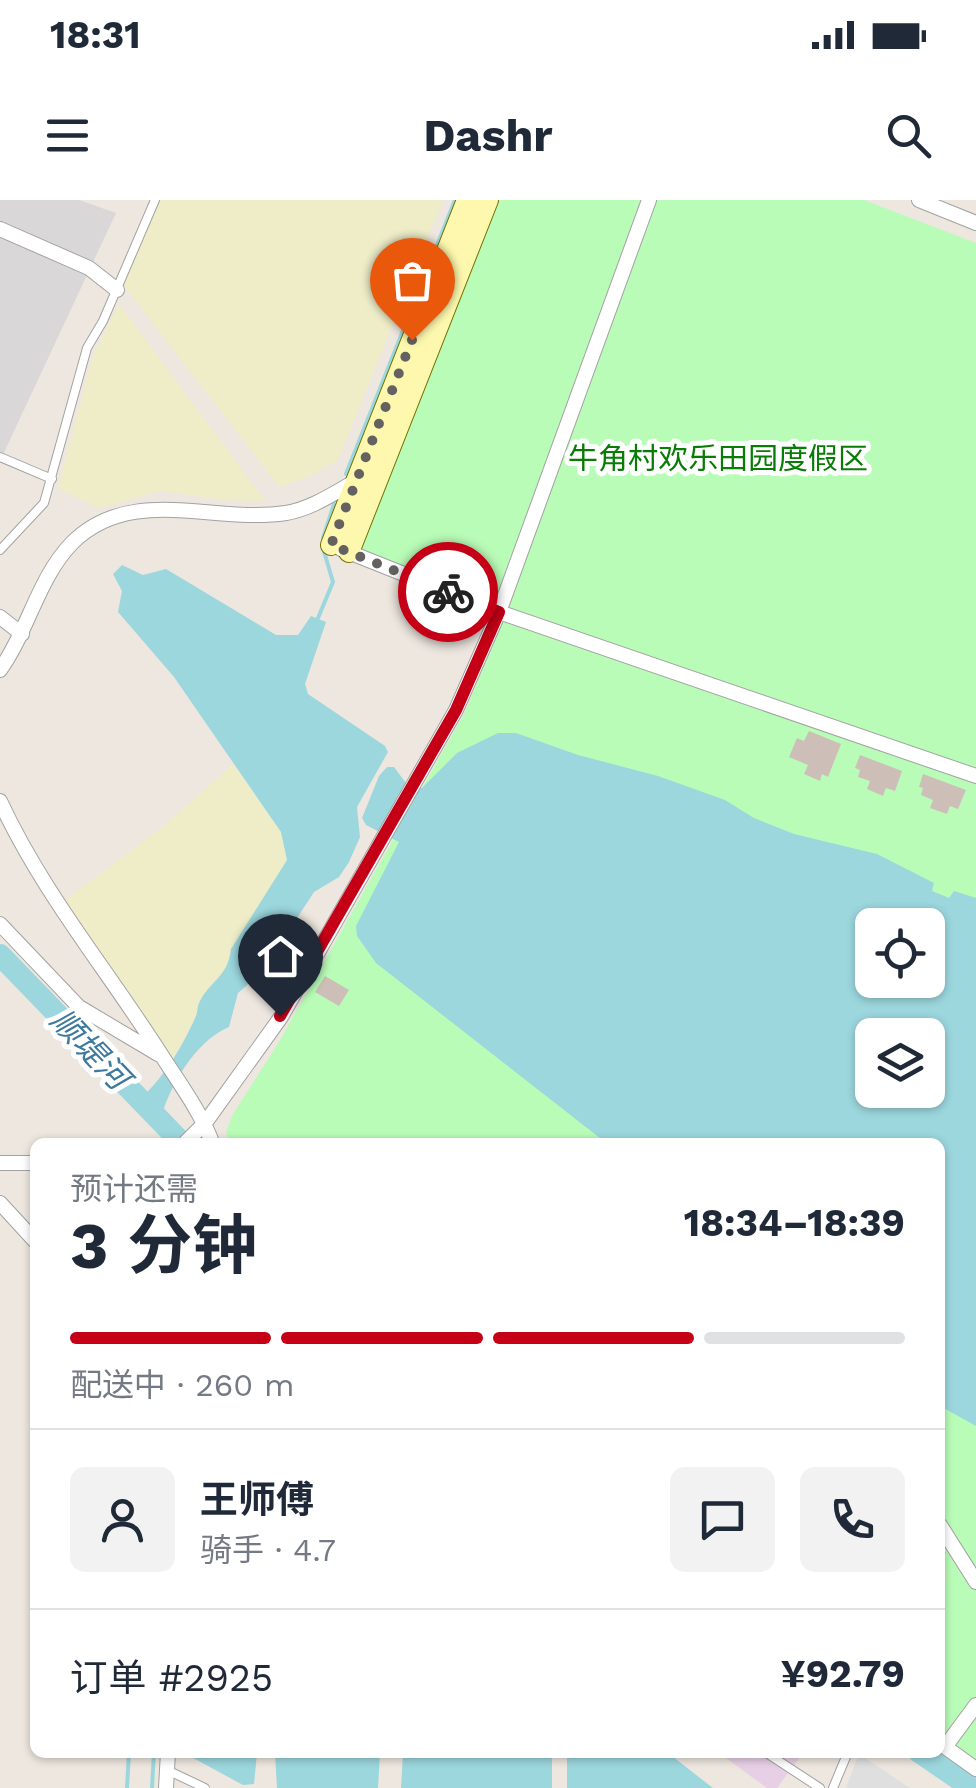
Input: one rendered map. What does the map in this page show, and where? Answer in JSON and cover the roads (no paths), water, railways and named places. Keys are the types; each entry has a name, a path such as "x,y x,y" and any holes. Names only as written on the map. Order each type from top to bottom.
{"street":[{"path":"340,549 356,481 468,200"},
{"path":"340,549 380,473 488,200"},
{"path":"196,1133 280,1016 456,710 499,612 649,200"},
{"path":"919,200 976,222"},
{"path":"0,229 89,268 117,290"},
{"path":"0,670 22,634 47,578 70,545 101,524 158,506 241,517 288,512 380,473"},
{"path":"340,549 499,612 976,776"},
{"path":"0,616 22,634"},
{"path":"0,801 22,849 163,1057 196,1133"},
{"path":"0,924 79,1006 163,1057"},
{"path":"0,1163 30,1163"},
{"path":"0,1203 30,1236"},
{"path":"945,1532 976,1582"},
{"path":"945,1742 976,1705"},
{"path":"945,1748 976,1769"},
{"path":"166,1788 167,1758"}],"lane":[{"path":"0,550 44,504 86,348 117,290 155,200"},
{"path":"0,457 52,479"},
{"path":"774,1758 820,1788"},
{"path":"833,1788 846,1758"},
{"path":"166,1770 206,1788"}],"water":[{"path":"122,565 143,575 166,569 276,635 298,635 311,616 326,622 305,684 308,694 385,746 388,752 357,807 360,837 349,862 339,877 314,892 262,972 238,993 229,1027 194,1054 169,1095 160,1122 139,1100 179,1050 200,1001 223,972 231,949 287,860 281,832 174,677 118,612 122,591 113,574"},
{"path":"498,733 516,733 725,800 754,818 794,834 877,854 934,883 932,891 949,898 954,891 976,898 976,1426 945,1409 945,1138 600,1138 376,963 357,936 356,926 399,842 366,825 362,818 379,776 387,767 394,767 406,783 422,788 457,753"},
{"path":"193,1758 257,1758 254,1784 243,1785"},
{"path":"275,1758 380,1758 378,1788 277,1788"},
{"path":"403,1758 552,1758 552,1788 401,1788"},
{"path":"567,1758 674,1758 713,1788 567,1788"}],"waterway":[{"path":"346,474 455,200"},
{"path":"323,538 334,504"},
{"path":"318,618 333,582 323,548"},
{"name":"顺堤河","path":"0,955 177,1138"},
{"path":"127,1788 129,1758"},
{"path":"152,1788 154,1758"},
{"name":"顺堤河","path":"928,1758 972,1788"}],"park label":[{"name":"牛角村欢乐田园度假区","path":"718,458"}]}
